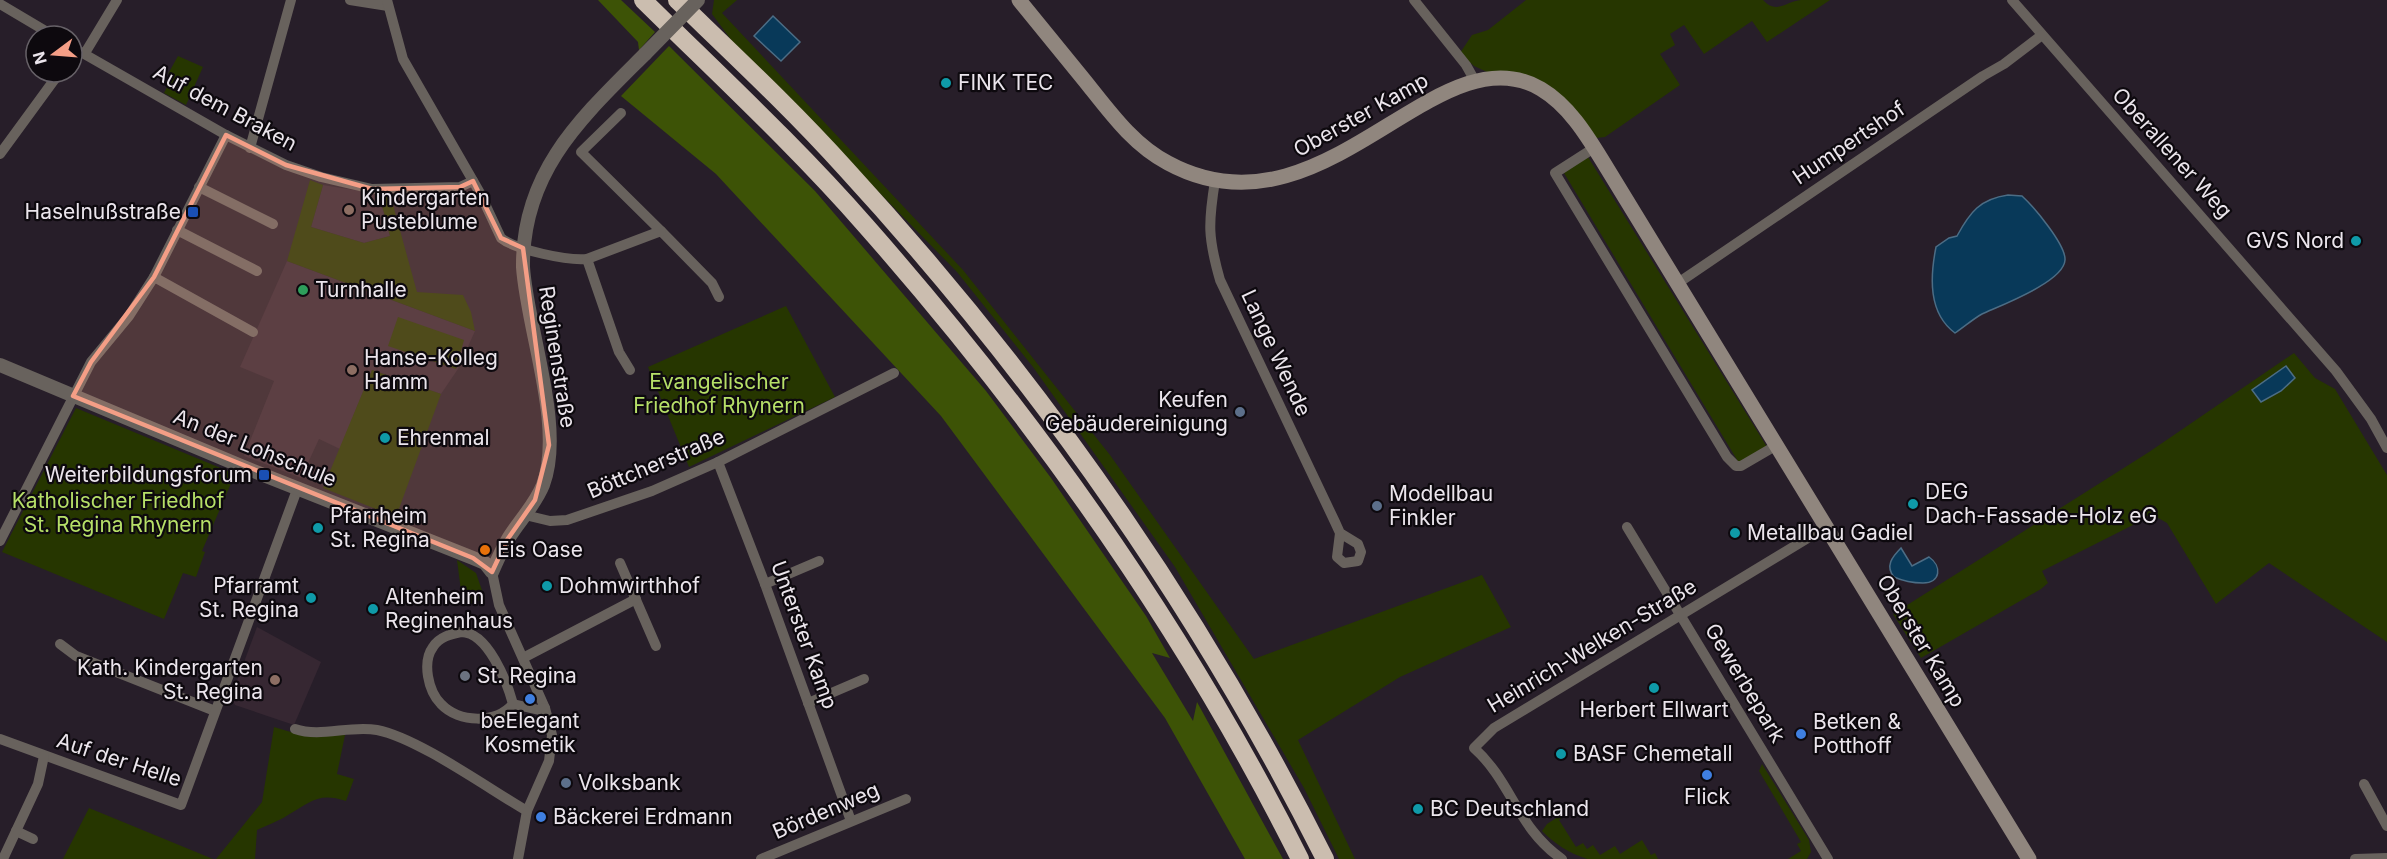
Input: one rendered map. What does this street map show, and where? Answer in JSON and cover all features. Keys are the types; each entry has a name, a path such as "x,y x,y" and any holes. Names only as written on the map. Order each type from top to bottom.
{"highway":[{"path":"643,0 794,150 864,224 1004,391 1084,498 1166,620 1233,733 1300,859"},
{"path":"677,0 846,169 1018,372 1164,574 1260,736 1325,859"}],"main road":[{"name":"Oberster Kamp","path":"1019,0 1120,123 1144,148 1167,163 1215,181 1261,183 1295,175 1330,159 1445,93 1475,81 1514,79 1540,88 1565,109 1594,148 1678,283 2029,859"}],"street":[{"path":"84,41 117,0"},
{"path":"250,148 291,0"},
{"path":"350,0 387,3 403,59 473,181 501,238 506,243 565,260 587,259 661,231"},
{"name":"Reginenstraße","path":"492,572 507,540 543,484 549,446 543,384 525,287 523,248 532,201 557,150 577,123 698,0"},
{"path":"1414,0 1466,65 1475,81"},
{"name":"Oberallener Weg","path":"2012,0 2337,371 2371,419 2387,448"},
{"path":"0,4 34,24"},
{"name":"Humpertshof","path":"1678,283 2004,64 2042,36"},
{"name":"Auf dem Braken","path":"84,55 250,148 321,177 372,189 460,187 473,181"},
{"path":"0,154 51,84"},
{"path":"621,113 581,152 712,283 718,297"},
{"path":"0,541 91,362 129,316 154,277 226,135"},
{"path":"1594,148 1555,173 1727,457 1736,466 1741,466 1777,445"},
{"name":"Lange Wende","path":"1215,181 1208,221 1209,242 1220,280 1340,533"},
{"path":"199,187 273,224"},
{"path":"177,230 257,271"},
{"path":"587,259 619,352 630,370"},
{"path":"154,277 254,332"},
{"name":"An der Lohschule","path":"0,365 485,563 492,572"},
{"name":"Böttcherstraße","path":"525,515 550,521 587,514 718,462 894,373"},
{"name":"Unterster Kamp","path":"718,462 765,584 851,822"},
{"name":"Auf der Helle","path":"0,739 181,805 298,488"},
{"name":"Gewerbepark","path":"1627,527 1827,859"},
{"name":"Heinrich-Welken-Straße","path":"1562,859 1546,848 1530,831 1491,763 1474,748 1494,728 1826,527"},
{"path":"765,584 819,561"},
{"path":"620,563 656,646"},
{"path":"492,572 499,605 552,728 551,749 546,768 527,811 518,859"},
{"path":"523,658 636,599"},
{"path":"461,632 467,632 484,643 508,688 513,704 502,713 487,719 465,717 442,705 431,686 428,672 428,658 433,645 448,635 461,632"},
{"path":"60,644 76,656 215,711"},
{"path":"808,703 864,679"},
{"path":"513,704 539,710 545,708"},
{"path":"295,729 316,733 362,728 387,732 417,746 527,811"},
{"path":"3,859 38,784 44,756"},
{"path":"2364,784 2387,826"},
{"name":"Bördenweg","path":"761,859 906,799"},
{"path":"16,831 33,839"},
{"path":"2355,859 2386,858"}],"highlighted area":[{"path":"226,135 286,165 372,189 460,187 473,181 501,238 523,248 549,445 535,500 507,540 492,572 473,558 73,396 91,362 154,277"}],"shaded area":[{"name":"Kindergarten Pusteblume","path":"323,185 379,194 390,236 364,243 311,227"},
{"name":"Hanse-Kolleg Hamm","path":"287,261 475,331 458,369 441,394 372,370 340,449 319,439 301,478 244,456 274,381 240,367"},
{"name":"Kath. Kindergarten St. Regina","path":"257,627 321,662 294,725 235,705 231,697"}],"green space":[{"path":"598,0 621,0 655,32 639,50 638,42"},
{"path":"714,0 737,0 722,13 963,270 1110,455 1254,659 1482,575 1511,627 1400,677 1298,740 1355,859 1339,859 1304,788 1175,567 1033,367 957,272 735,45 712,14"},
{"path":"1526,0 1763,0 1777,7 1801,0 1830,0 1767,42 1752,21 1704,54 1684,25 1670,34 1675,45 1660,54 1680,85 1605,137 1596,138 1550,87 1518,73 1487,72 1474,66 1460,53 1472,35 1488,30"},
{"path":"669,46 815,191 986,391 1051,478 1146,616 1170,658 1152,653 1193,721 1197,702 1283,859 1245,859 1165,718 941,416 716,174 621,96"},
{"path":"178,56 203,67 186,105 164,93 172,77 168,74"},
{"path":"1588,157 1767,447 1739,463 1564,173"},
{"path":"310,180 323,185 311,227 364,243 390,236 379,194 390,194 417,292 463,295 471,312 475,331 287,261"},
{"name":"Evangelischer Friedhof Rhynern","path":"786,306 835,397 689,467 648,367"},
{"path":"398,317 464,340 456,369 388,346"},
{"path":"2294,353 2315,378 2335,389 2387,475 2387,642 2269,563 2216,604 2167,523 2153,515 2141,517 2133,525 2042,571 2048,583 2041,589 1921,658 1893,614 2149,452"},
{"path":"372,370 441,394 396,517 323,488"},
{"name":"Katholischer Friedhof St. Regina Rhynern","path":"76,408 235,474 202,551 205,552 196,577 183,573 164,619 2,552"},
{"path":"457,560 476,573 485,599 463,606"},
{"path":"274,727 304,736 345,735 337,774 354,779 346,801 321,798 257,830 255,859 216,859 262,802"},
{"path":"1762,764 1809,840 1811,852 1807,859 1788,859 1801,851 1797,844 1801,842 1759,771"},
{"path":"89,808 213,859 63,859"},
{"path":"1564,813 1565,815 1559,820 1576,847 1583,843 1587,849 1593,845 1600,855 1615,846 1620,854 1642,840 1651,855 1655,853 1658,859 1587,859 1574,854 1557,844 1542,831 1547,824"}],"water":[{"path":"773,16 800,42 781,61 754,36"},
{"path":"2008,195 2022,196 2048,226 2064,253 2065,260 2062,268 2043,285 1982,314 1955,333 1940,315 1933,294 1936,247 1949,238 1957,236 1971,214 1983,203"},
{"path":"2286,366 2295,378 2281,391 2261,402 2252,390"},
{"path":"1901,548 1912,566 1929,557 1938,569 1936,577 1923,583 1908,582 1894,577 1890,565"}],"place":[{"name":"FINK TEC","path":"946,83"},
{"name":"Kindergarten Pusteblume","path":"349,210"},
{"name":"Haselnußstraße","path":"193,212"},
{"name":"GVS Nord","path":"2356,241"},
{"name":"Turnhalle","path":"303,290"},
{"name":"Hanse-Kolleg Hamm","path":"352,370"},
{"name":"Keufen Gebäudereinigung","path":"1240,412"},
{"name":"Ehrenmal","path":"385,438"},
{"name":"Weiterbildungsforum","path":"264,475"},
{"name":"DEG Dach-Fassade-Holz eG","path":"1913,504"},
{"name":"Modellbau Finkler","path":"1377,506"},
{"name":"Pfarrheim St. Regina","path":"318,528"},
{"name":"Metallbau Gadiel","path":"1735,533"},
{"name":"Eis Oase","path":"485,550"},
{"name":"Dohmwirthhof","path":"547,586"},
{"name":"Pfarramt St. Regina","path":"311,598"},
{"name":"Altenheim Reginenhaus","path":"373,609"},
{"name":"St. Regina","path":"465,676"},
{"name":"Kath. Kindergarten St. Regina","path":"275,680"},
{"name":"Herbert Ellwart","path":"1654,688"},
{"name":"beElegant Kosmetik","path":"530,699"},
{"name":"Betken & Potthoff","path":"1801,734"},
{"name":"BASF Chemetall","path":"1561,754"},
{"name":"Flick","path":"1707,775"},
{"name":"Volksbank","path":"566,783"},
{"name":"BC Deutschland","path":"1418,809"},
{"name":"Bäckerei Erdmann","path":"541,817"}]}
